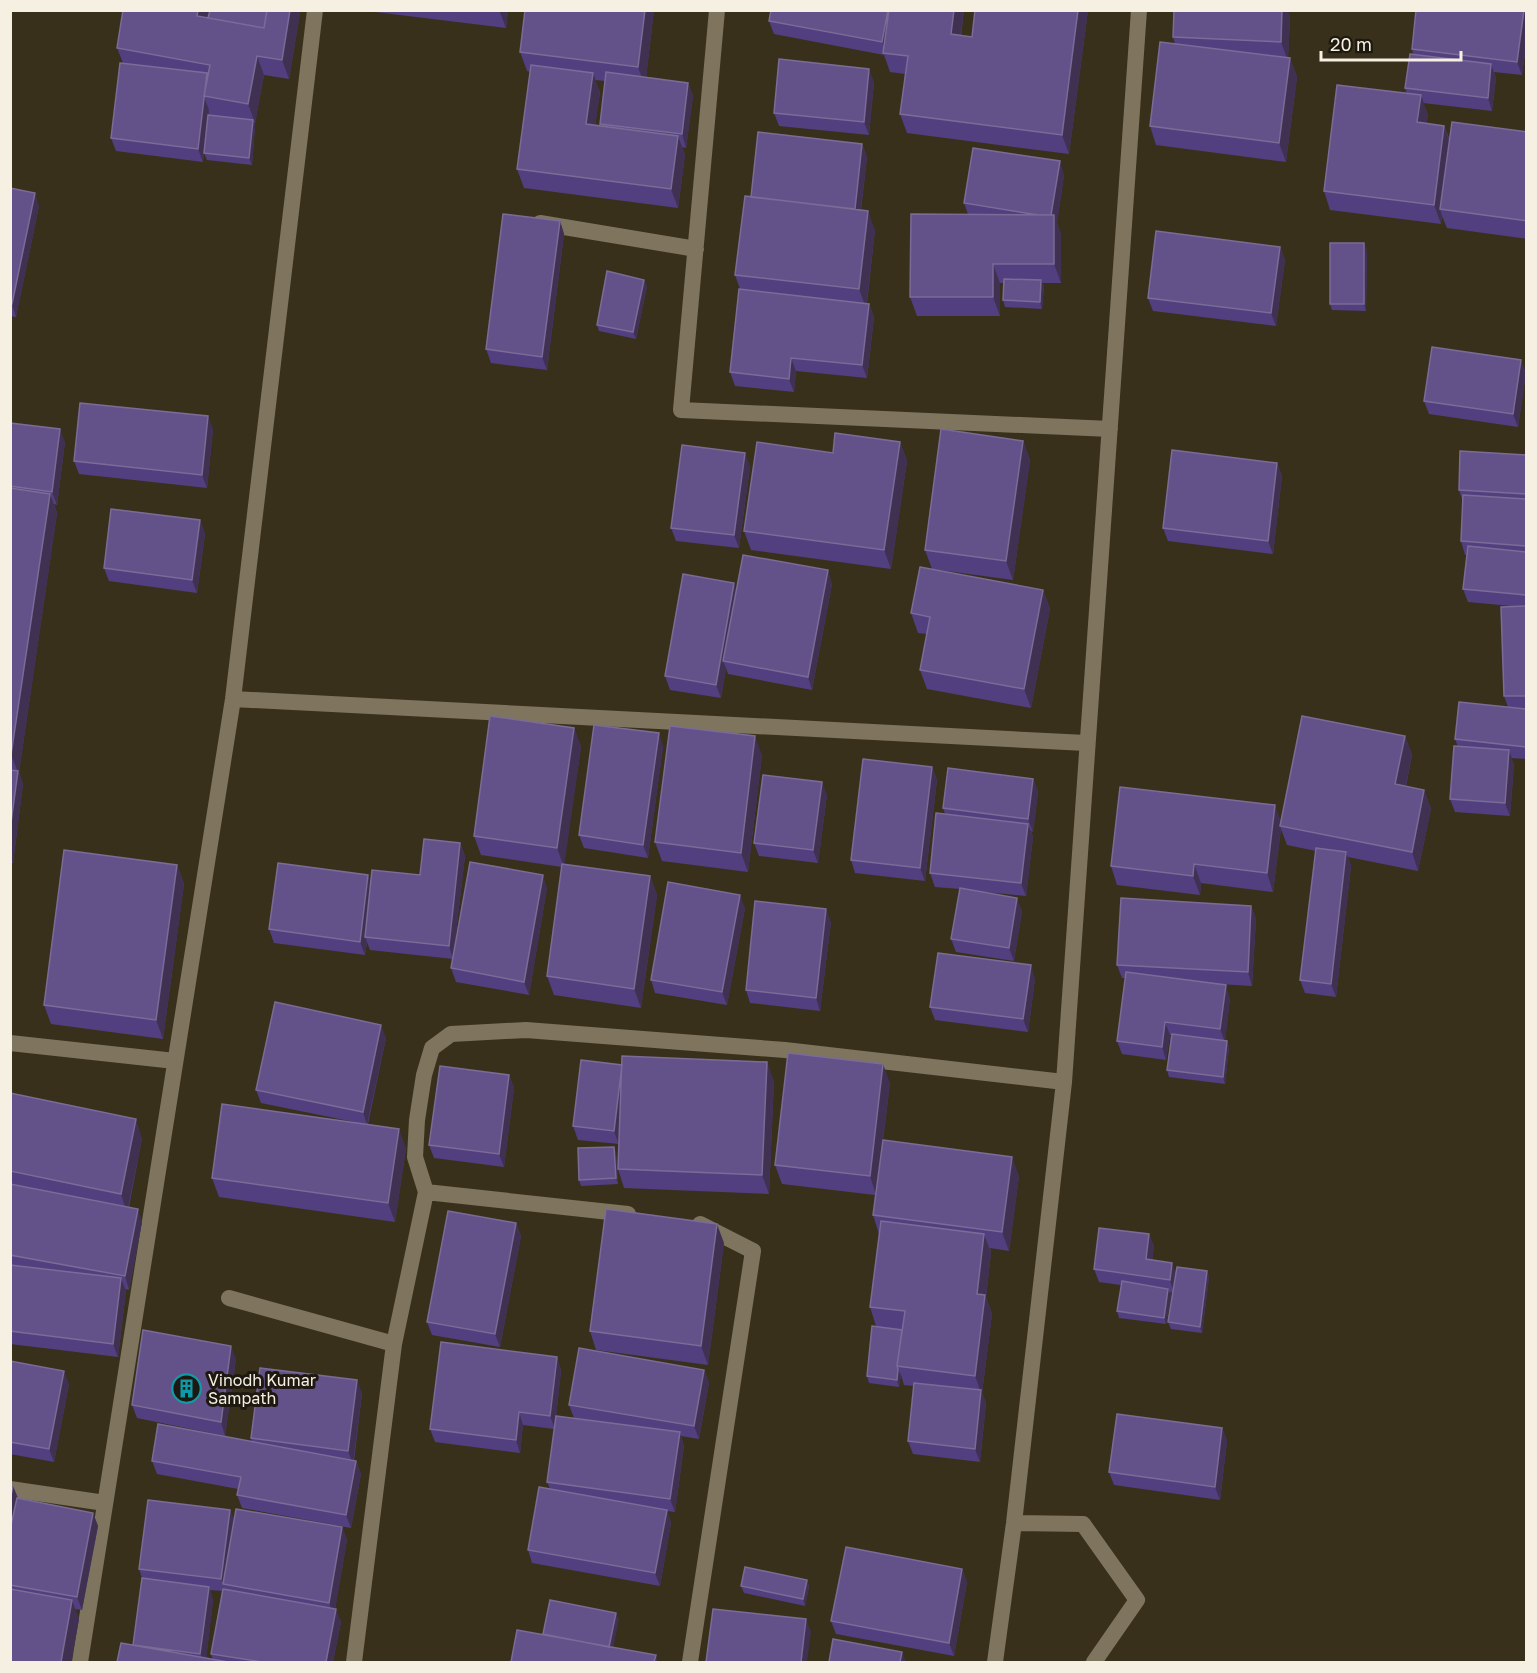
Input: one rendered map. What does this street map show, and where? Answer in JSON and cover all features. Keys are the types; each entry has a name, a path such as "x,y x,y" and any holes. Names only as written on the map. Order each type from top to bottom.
{"street":[{"path":"80,1662 233,699 315,10"},
{"path":"717,10 681,410 1110,429"},
{"path":"996,1662 1064,1082 1139,10"},
{"path":"528,221 696,249"},
{"path":"233,699 1086,743"},
{"path":"354,1662 394,1344 426,1191 415,1157 422,1086 432,1048 451,1034 550,1031 785,1050 1064,1082"},
{"path":"10,1043 175,1061"},
{"path":"426,1191 649,1216"},
{"path":"684,1220 696,1222 753,1251 690,1662"},
{"path":"229,1298 394,1344"},
{"path":"10,1489 105,1503"},
{"path":"1014,1523 1083,1524 1137,1600 1094,1662"}],"building":[{"path":"123,10 198,10 197,16 264,28 267,10 290,10 282,60 257,56 248,104 204,96 210,65 117,48"},
{"path":"210,10 267,10 264,28 208,18"},
{"path":"525,10 645,10 638,67 520,52"},
{"path":"771,10 888,10 882,42 769,21"},
{"path":"889,10 954,10 951,34 972,37 975,10 1078,10 1062,135 900,114 908,56 883,53"},
{"path":"1174,10 1282,10 1281,42 1173,37"},
{"path":"1416,10 1524,10 1517,62 1412,49"},
{"path":"1160,42 1290,58 1279,143 1150,126"},
{"path":"1410,54 1491,64 1488,98 1405,88"},
{"path":"779,59 869,69 864,122 774,113"},
{"path":"120,63 207,73 198,149 111,138"},
{"path":"531,65 593,73 586,124 678,136 671,189 517,169"},
{"path":"606,72 688,83 682,134 600,124"},
{"path":"1337,85 1421,95 1417,122 1444,126 1434,205 1324,191"},
{"path":"208,115 253,120 249,158 204,153"},
{"path":"1452,122 1527,132 1527,221 1440,209"},
{"path":"758,132 862,144 855,209 751,197"},
{"path":"973,148 1060,161 1051,215 964,203"},
{"path":"10,188 35,193 12,304 10,304"},
{"path":"745,196 868,211 859,289 735,275"},
{"path":"503,214 560,221 542,357 486,349"},
{"path":"911,214 1054,215 1054,264 993,264 993,297 910,297"},
{"path":"1156,231 1280,247 1271,313 1148,298"},
{"path":"1330,243 1364,243 1364,304 1330,304"},
{"path":"607,271 644,280 633,332 597,325"},
{"path":"1004,279 1041,280 1040,302 1003,300"},
{"path":"739,289 869,304 862,365 791,358 789,379 730,372"},
{"path":"1432,347 1521,360 1513,414 1424,401"},
{"path":"80,403 208,416 202,475 74,461"},
{"path":"10,423 60,429 52,492 10,486"},
{"path":"941,429 1023,441 1006,561 925,550"},
{"path":"835,433 900,442 884,550 744,531 757,442 833,453"},
{"path":"682,445 745,453 734,535 671,528"},
{"path":"1172,450 1277,463 1268,541 1163,528"},
{"path":"1460,451 1527,455 1527,494 1459,490"},
{"path":"10,488 50,494 11,755 10,754"},
{"path":"1463,495 1527,499 1527,546 1461,541"},
{"path":"111,509 200,520 192,580 104,568"},
{"path":"1468,546 1527,552 1527,595 1463,589"},
{"path":"743,555 828,570 808,677 723,661"},
{"path":"920,567 1043,590 1024,689 920,670 930,617 911,613"},
{"path":"683,574 734,583 716,685 665,676"},
{"path":"1527,606 1527,696 1504,696 1501,607"},
{"path":"1459,702 1527,709 1527,747 1455,739"},
{"path":"490,716 574,728 557,848 474,836"},
{"path":"1302,716 1405,736 1395,784 1424,790 1412,852 1280,826"},
{"path":"594,725 659,733 643,845 579,835"},
{"path":"670,726 755,736 741,853 655,842"},
{"path":"1454,746 1509,750 1505,803 1450,799"},
{"path":"863,759 932,767 920,868 851,860"},
{"path":"948,768 1033,779 1028,819 943,808"},
{"path":"10,770 18,771 10,830"},
{"path":"763,775 822,782 813,850 754,843"},
{"path":"1120,787 1275,805 1267,873 1194,864 1193,876 1111,866"},
{"path":"936,813 1028,824 1021,883 930,873"},
{"path":"424,839 460,843 449,946 365,937 372,870 420,875"},
{"path":"1316,848 1346,852 1331,984 1300,980"},
{"path":"64,850 177,865 156,1020 44,1005"},
{"path":"470,862 543,875 524,982 451,968"},
{"path":"278,863 368,875 360,942 269,929"},
{"path":"562,864 650,876 634,989 547,976"},
{"path":"668,882 740,895 722,992 651,980"},
{"path":"960,888 1017,898 1009,948 951,939"},
{"path":"1121,898 1251,906 1248,972 1117,965"},
{"path":"755,901 826,909 816,998 746,990"},
{"path":"938,953 1031,965 1023,1019 930,1007"},
{"path":"1126,972 1226,985 1220,1029 1165,1022 1162,1047 1117,1041"},
{"path":"275,1002 381,1025 363,1112 256,1090"},
{"path":"1172,1034 1227,1041 1223,1077 1167,1070"},
{"path":"788,1053 883,1064 870,1176 775,1165"},
{"path":"622,1056 767,1062 762,1175 618,1169"},
{"path":"581,1060 622,1065 614,1131 573,1126"},
{"path":"440,1066 509,1075 499,1154 429,1145"},
{"path":"10,1093 136,1119 121,1194 10,1171"},
{"path":"222,1104 399,1129 388,1203 212,1178"},
{"path":"883,1140 1012,1157 1002,1232 873,1215"},
{"path":"614,1147 616,1178 579,1180 578,1148"},
{"path":"10,1184 138,1209 125,1276 10,1255"},
{"path":"606,1209 717,1224 701,1346 590,1331"},
{"path":"448,1211 516,1223 495,1334 427,1322"},
{"path":"881,1221 984,1234 977,1294 985,1295 975,1376 897,1366 905,1311 870,1307"},
{"path":"1099,1228 1149,1234 1146,1259 1172,1263 1170,1280 1094,1269"},
{"path":"10,1265 121,1278 113,1344 10,1331"},
{"path":"1177,1267 1207,1271 1200,1327 1168,1322"},
{"path":"1122,1281 1168,1289 1164,1318 1117,1311"},
{"path":"872,1326 902,1330 897,1380 867,1376"},
{"name":"Vinodh Kumar Sampath","path":"143,1330 231,1346 221,1422 132,1405"},
{"path":"441,1342 557,1357 550,1416 519,1412 516,1440 430,1429"},
{"path":"579,1348 704,1370 694,1426 569,1405"},
{"path":"10,1361 64,1371 49,1449 10,1442"},
{"path":"260,1368 357,1380 348,1451 251,1438"},
{"path":"914,1383 981,1390 975,1449 908,1441"},
{"path":"1117,1414 1222,1428 1215,1487 1109,1472"},
{"path":"556,1416 680,1432 670,1499 547,1482"},
{"path":"158,1424 356,1461 346,1515 237,1495 241,1477 152,1461"},
{"path":"539,1487 667,1510 655,1573 528,1550"},
{"path":"17,1498 93,1513 77,1597 10,1585 10,1530"},
{"path":"148,1500 230,1510 221,1579 139,1569"},
{"path":"236,1509 342,1527 329,1603 223,1584"},
{"path":"846,1547 962,1569 949,1643 831,1621"},
{"path":"745,1567 807,1580 803,1599 741,1586"},
{"path":"142,1578 209,1587 200,1654 133,1645"},
{"path":"10,1589 72,1600 61,1662 10,1662"},
{"path":"223,1589 336,1609 326,1662 262,1662 211,1654"},
{"path":"550,1600 616,1613 609,1647 543,1634"},
{"path":"713,1609 806,1619 801,1662 706,1662"},
{"path":"517,1630 656,1655 654,1662 511,1662"},
{"path":"833,1639 902,1652 900,1662 829,1662"},
{"path":"121,1643 228,1662 117,1662"}],"place":[{"name":"Vinodh Kumar Sampath","path":"187,1389"}]}
